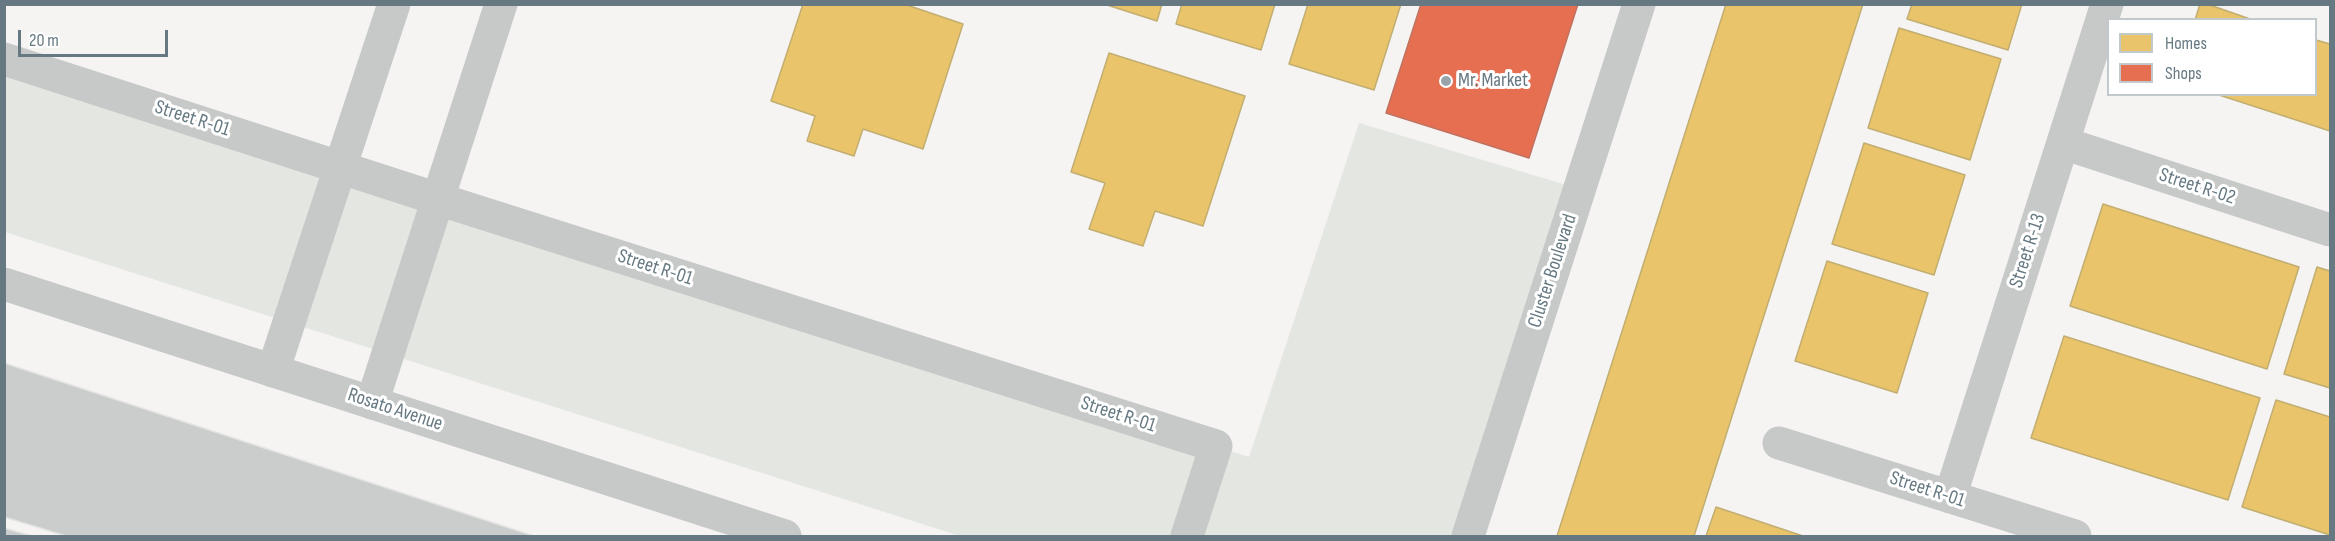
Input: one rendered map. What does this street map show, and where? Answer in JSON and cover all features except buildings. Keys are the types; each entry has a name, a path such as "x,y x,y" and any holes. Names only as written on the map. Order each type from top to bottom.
{"street":[{"path":"273,371 394,4"},
{"path":"372,403 501,4"},
{"name":"Cluster Boulevard","path":"1468,537 1639,4"},
{"name":"Street R-13","path":"1950,497 2108,4"},
{"name":"Street R-01","path":"4,59 1215,446 1187,537"},
{"name":"Street R-02","path":"2063,143 2331,230"},
{"name":"Rosato Avenue","path":"4,284 785,537"},
{"name":"Street R-01","path":"1779,443 2075,537"}],"shaded area":[{"path":"5,59 1249,457 1359,123 1580,189 1468,536 960,536 5,232"}],"place":[{"name":"Mr. Market","path":"1446,81"}]}
